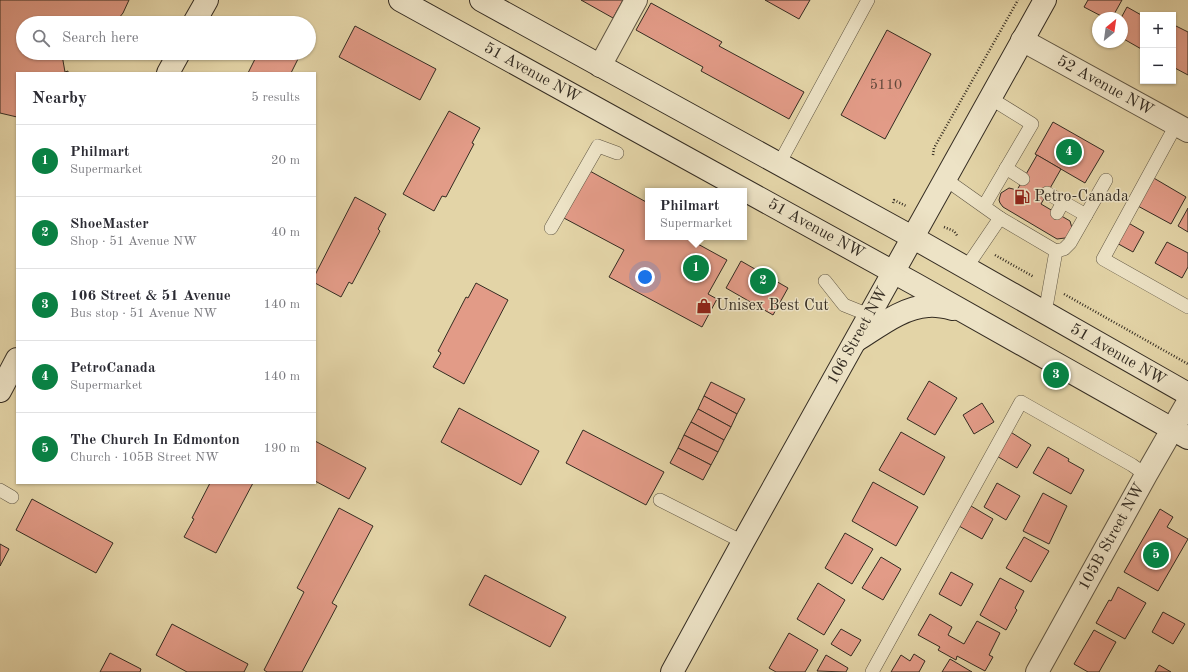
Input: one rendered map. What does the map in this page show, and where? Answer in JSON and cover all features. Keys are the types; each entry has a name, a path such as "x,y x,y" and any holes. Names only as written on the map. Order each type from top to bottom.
{"main road":[{"path":"198,16 207,0"},
{"name":"51 Avenue NW","path":"400,0 740,188"},
{"name":"51 Avenue NW","path":"481,0 966,268 1188,394"},
{"path":"600,66 636,0"},
{"name":"106 Street NW","path":"672,672 856,341 892,272 1045,0"},
{"name":"52 Avenue NW","path":"1022,40 1182,128"},
{"path":"169,72 175,60"},
{"name":"51 Avenue NW","path":"747,192 1180,434"},
{"path":"856,341 911,308 938,306 964,312"},
{"path":"0,391 16,361"},
{"name":"105B Street NW","path":"1037,672 1146,475 1180,434 1188,402"}],"lane":[{"path":"779,164 868,0"},
{"path":"984,206 1032,124 990,98"},
{"path":"1182,128 1103,259 1188,307"},
{"path":"551,228 598,146 617,153"},
{"path":"1006,168 1023,179"},
{"path":"945,179 1000,218 1017,222 1043,237 1056,251"},
{"path":"1056,251 1064,250 1070,244 1106,180"},
{"path":"1047,193 1060,207 1086,215"},
{"path":"966,268 1000,218"},
{"path":"1045,313 1056,251"},
{"path":"825,281 844,305 869,315"},
{"path":"872,672 1021,402 1132,465 1146,475"},
{"path":"0,490 12,497"},
{"path":"660,500 743,542"}],"path":[{"path":"952,231 954,231 962,241 978,250 993,253 1188,364"}],"building":[{"path":"0,0 129,0 121,16 16,16 16,60 63,60 65,72 16,72 16,117 0,113"},
{"path":"581,0 623,0 613,18"},
{"path":"765,0 810,0 799,19"},
{"path":"1088,0 1122,0 1115,12 1094,12 1084,7"},
{"path":"651,3 722,42 719,46 804,92 789,119 701,71 703,67 636,30"},
{"path":"1127,7 1140,14 1140,48 1128,41 1128,12 1124,12"},
{"path":"355,26 436,69 420,100 339,57"},
{"path":"1176,26 1188,32 1188,75 1176,69"},
{"path":"887,30 931,54 885,139 841,115"},
{"path":"254,60 298,60 292,72 248,72"},
{"path":"449,111 480,128 472,143 474,144 446,197 442,196 434,211 403,194"},
{"path":"1053,122 1104,151 1085,183 1035,154"},
{"name":"Petro-Canada","path":"1037,155 1061,169 1041,204 1070,221 1072,228 1065,238 1057,239 1003,207 1000,203 999,200 1001,193 1009,188 1017,190"},
{"path":"588,170 645,201 645,240 690,240 727,260 708,294 717,299 702,327 609,277 624,250 562,217"},
{"path":"1152,177 1186,197 1171,224 1136,205"},
{"path":"355,197 386,214 378,229 380,231 352,284 349,282 341,297 316,284 316,273"},
{"path":"1188,208 1188,232 1178,226"},
{"path":"1125,221 1144,232 1133,252 1113,241"},
{"path":"1167,242 1188,253 1188,267 1182,278 1155,263"},
{"path":"741,261 788,288 773,315 726,288"},
{"path":"476,283 508,300 464,384 433,367 441,353 438,351 466,297 468,298"},
{"path":"929,381 957,398 935,435 907,419"},
{"path":"711,382 745,399 737,414 704,396"},
{"path":"704,396 737,414 731,427 698,409"},
{"path":"982,403 994,422 974,434 963,415"},
{"path":"459,408 539,451 521,485 441,442"},
{"path":"698,409 731,427 724,440 691,422"},
{"path":"691,422 724,440 718,452 684,435"},
{"path":"583,430 664,472 646,505 566,463"},
{"path":"1009,431 1031,445 1017,468 995,455"},
{"path":"901,432 945,457 924,495 879,470"},
{"path":"684,435 718,452 711,465 678,448"},
{"path":"316,442 366,468 349,499 316,482"},
{"path":"1048,447 1084,470 1071,494 1033,473"},
{"path":"678,448 711,465 703,480 670,463"},
{"path":"873,482 918,507 896,546 852,521"},
{"path":"997,483 1020,496 1006,520 984,507"},
{"path":"209,484 252,484 216,553 184,537 194,519 192,518"},
{"path":"1043,493 1067,506 1049,544 1023,531"},
{"path":"32,499 113,543 96,573 16,530"},
{"path":"971,506 993,519 982,539 959,526"},
{"path":"339,508 373,526 332,603 337,606 302,672 267,672 264,670 304,592 297,588"},
{"path":"1160,509 1173,517 1167,527 1188,539 1158,591 1124,572"},
{"path":"845,533 873,549 852,584 825,568"},
{"path":"1024,537 1049,551 1031,582 1006,568"},
{"path":"0,544 9,549 0,566"},
{"path":"881,557 901,569 883,600 862,588"},
{"path":"951,572 973,584 961,606 939,594"},
{"path":"485,575 566,617 550,647 469,605"},
{"path":"1000,578 1024,591 1015,608 1017,610 1006,630 980,615"},
{"path":"818,583 845,600 824,635 797,619"},
{"path":"1118,587 1146,603 1125,639 1096,623 1109,600 1111,601"},
{"path":"1163,612 1185,624 1173,644 1152,632"},
{"path":"930,614 952,627 948,635 964,644 977,621 1000,633 989,655 993,657 985,671 957,656 956,660 938,650 940,647 918,635"},
{"path":"172,624 248,664 244,672 187,672 156,655"},
{"path":"841,629 861,640 851,656 831,644"},
{"path":"1094,630 1116,642 1099,672 1088,672 1074,664"},
{"path":"789,633 818,650 805,672 776,672 769,668"},
{"path":"110,653 141,669 140,672 100,672"},
{"path":"914,654 925,661 919,672 891,672 901,655 910,661"},
{"path":"826,655 848,668 846,672 817,671"},
{"path":"950,659 972,672 942,672"},
{"path":"1159,665 1171,672 1155,672"}],"place":[{"name":"PetroCanada","path":"1069,152"},
{"name":"Petro-Canada","path":"1022,197"},
{"name":"Philmart","path":"696,268"},
{"name":"ShoeMaster","path":"763,281"},
{"name":"Unisex Best Cut","path":"704,306"},
{"name":"106 Street & 51 Avenue","path":"1056,375"},
{"name":"The Church In Edmonton","path":"1156,555"}]}
